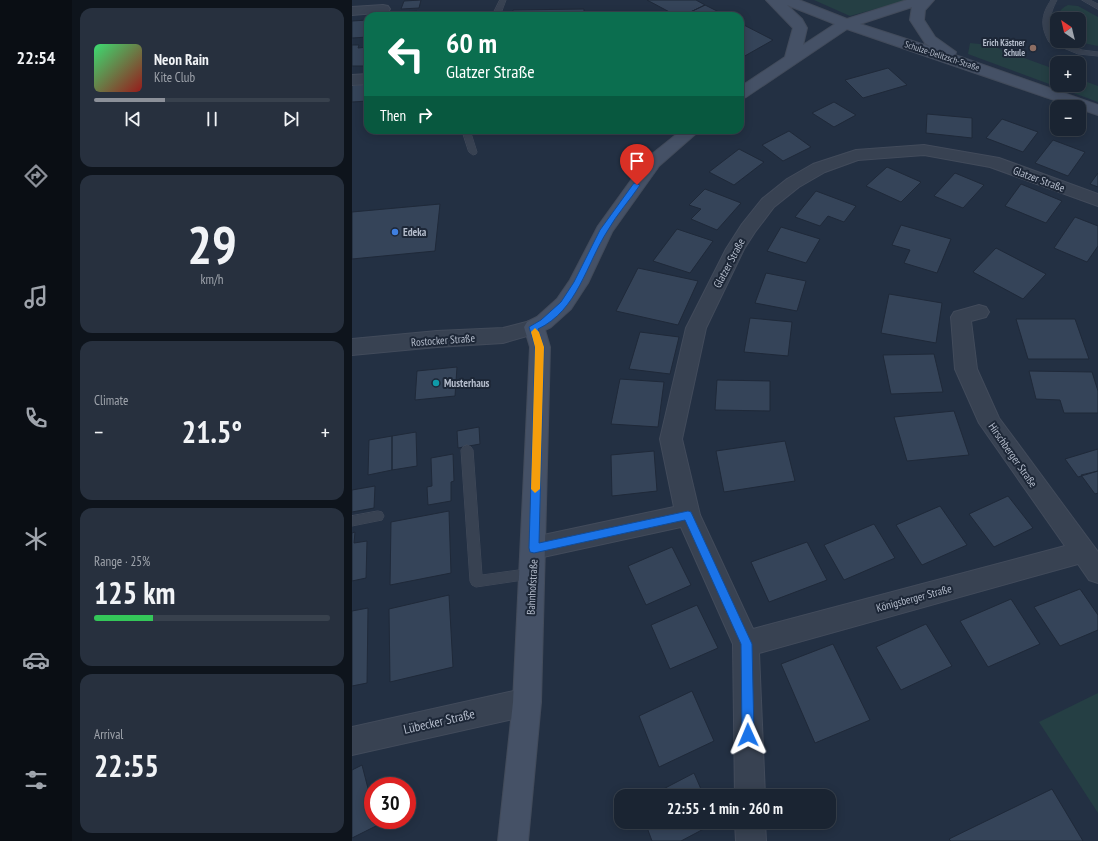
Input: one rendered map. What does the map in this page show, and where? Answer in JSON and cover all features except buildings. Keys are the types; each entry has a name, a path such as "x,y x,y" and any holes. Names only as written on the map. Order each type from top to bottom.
{"street":[{"path":"773,0 788,13 800,28 792,58"},
{"name":"Schulze-Delitzsch-Straße","path":"786,0 845,24 966,63 1098,110"},
{"path":"744,91 845,24 921,0"},
{"path":"792,58 866,31 926,0"},
{"path":"926,0 918,9 917,20 922,30 930,40 966,63"},
{"path":"352,11 384,9"},
{"path":"352,80 364,79"},
{"path":"534,327 544,322 564,304 578,283 604,230 653,162 687,134"},
{"name":"Glatzer Straße","path":"746,644 688,515 671,438 696,328 748,228 768,203 794,183 819,168 856,155 924,150 993,162 1098,200"},
{"name":"Hirschberger Straße","path":"979,312 961,317 966,369 990,423 1082,552 1098,572"},
{"name":"Rostocker Straße","path":"352,347 449,338 499,337 525,331 534,327"},
{"name":"Bahnhofstraße","path":"513,841 527,702 533,574 540,347 534,327"},
{"path":"534,548 688,515"},
{"name":"Königsberger Straße","path":"746,644 1082,552"},
{"path":"746,644 750,789"},
{"name":"Lübecker Straße","path":"352,741 527,702"},
{"path":"750,829 751,841"}],"lane":[{"path":"498,12 503,0"},
{"path":"1054,0 1048,11 1044,24 1052,40 1081,52 1098,54"},
{"path":"1085,0 1098,7"},
{"path":"467,134 473,152"},
{"path":"468,450 476,581 533,574"},
{"path":"352,521 378,516"}],"green space":[{"path":"814,0 908,0 850,16"},
{"path":"1068,5 1078,6 1098,17 1098,46 1086,44 1086,12 1060,12 1064,7"},
{"path":"970,43 989,45 1050,67 1050,84 968,54"},
{"path":"1086,82 1098,86 1098,102 1071,92 1086,92"},
{"path":"1098,693 1098,813 1039,722"}],"slow traffic":[{"path":"535,332 540,347 535,489"}],"place":[{"name":"Erich Kästner Schule","path":"1033,48"},
{"name":"Edeka","path":"395,232"},
{"name":"Musterhaus","path":"436,383"}],"route":[{"path":"637,185 604,230 578,283 564,304 552,316 534,327 540,347 534,548 688,515 746,644 748,735"}]}
